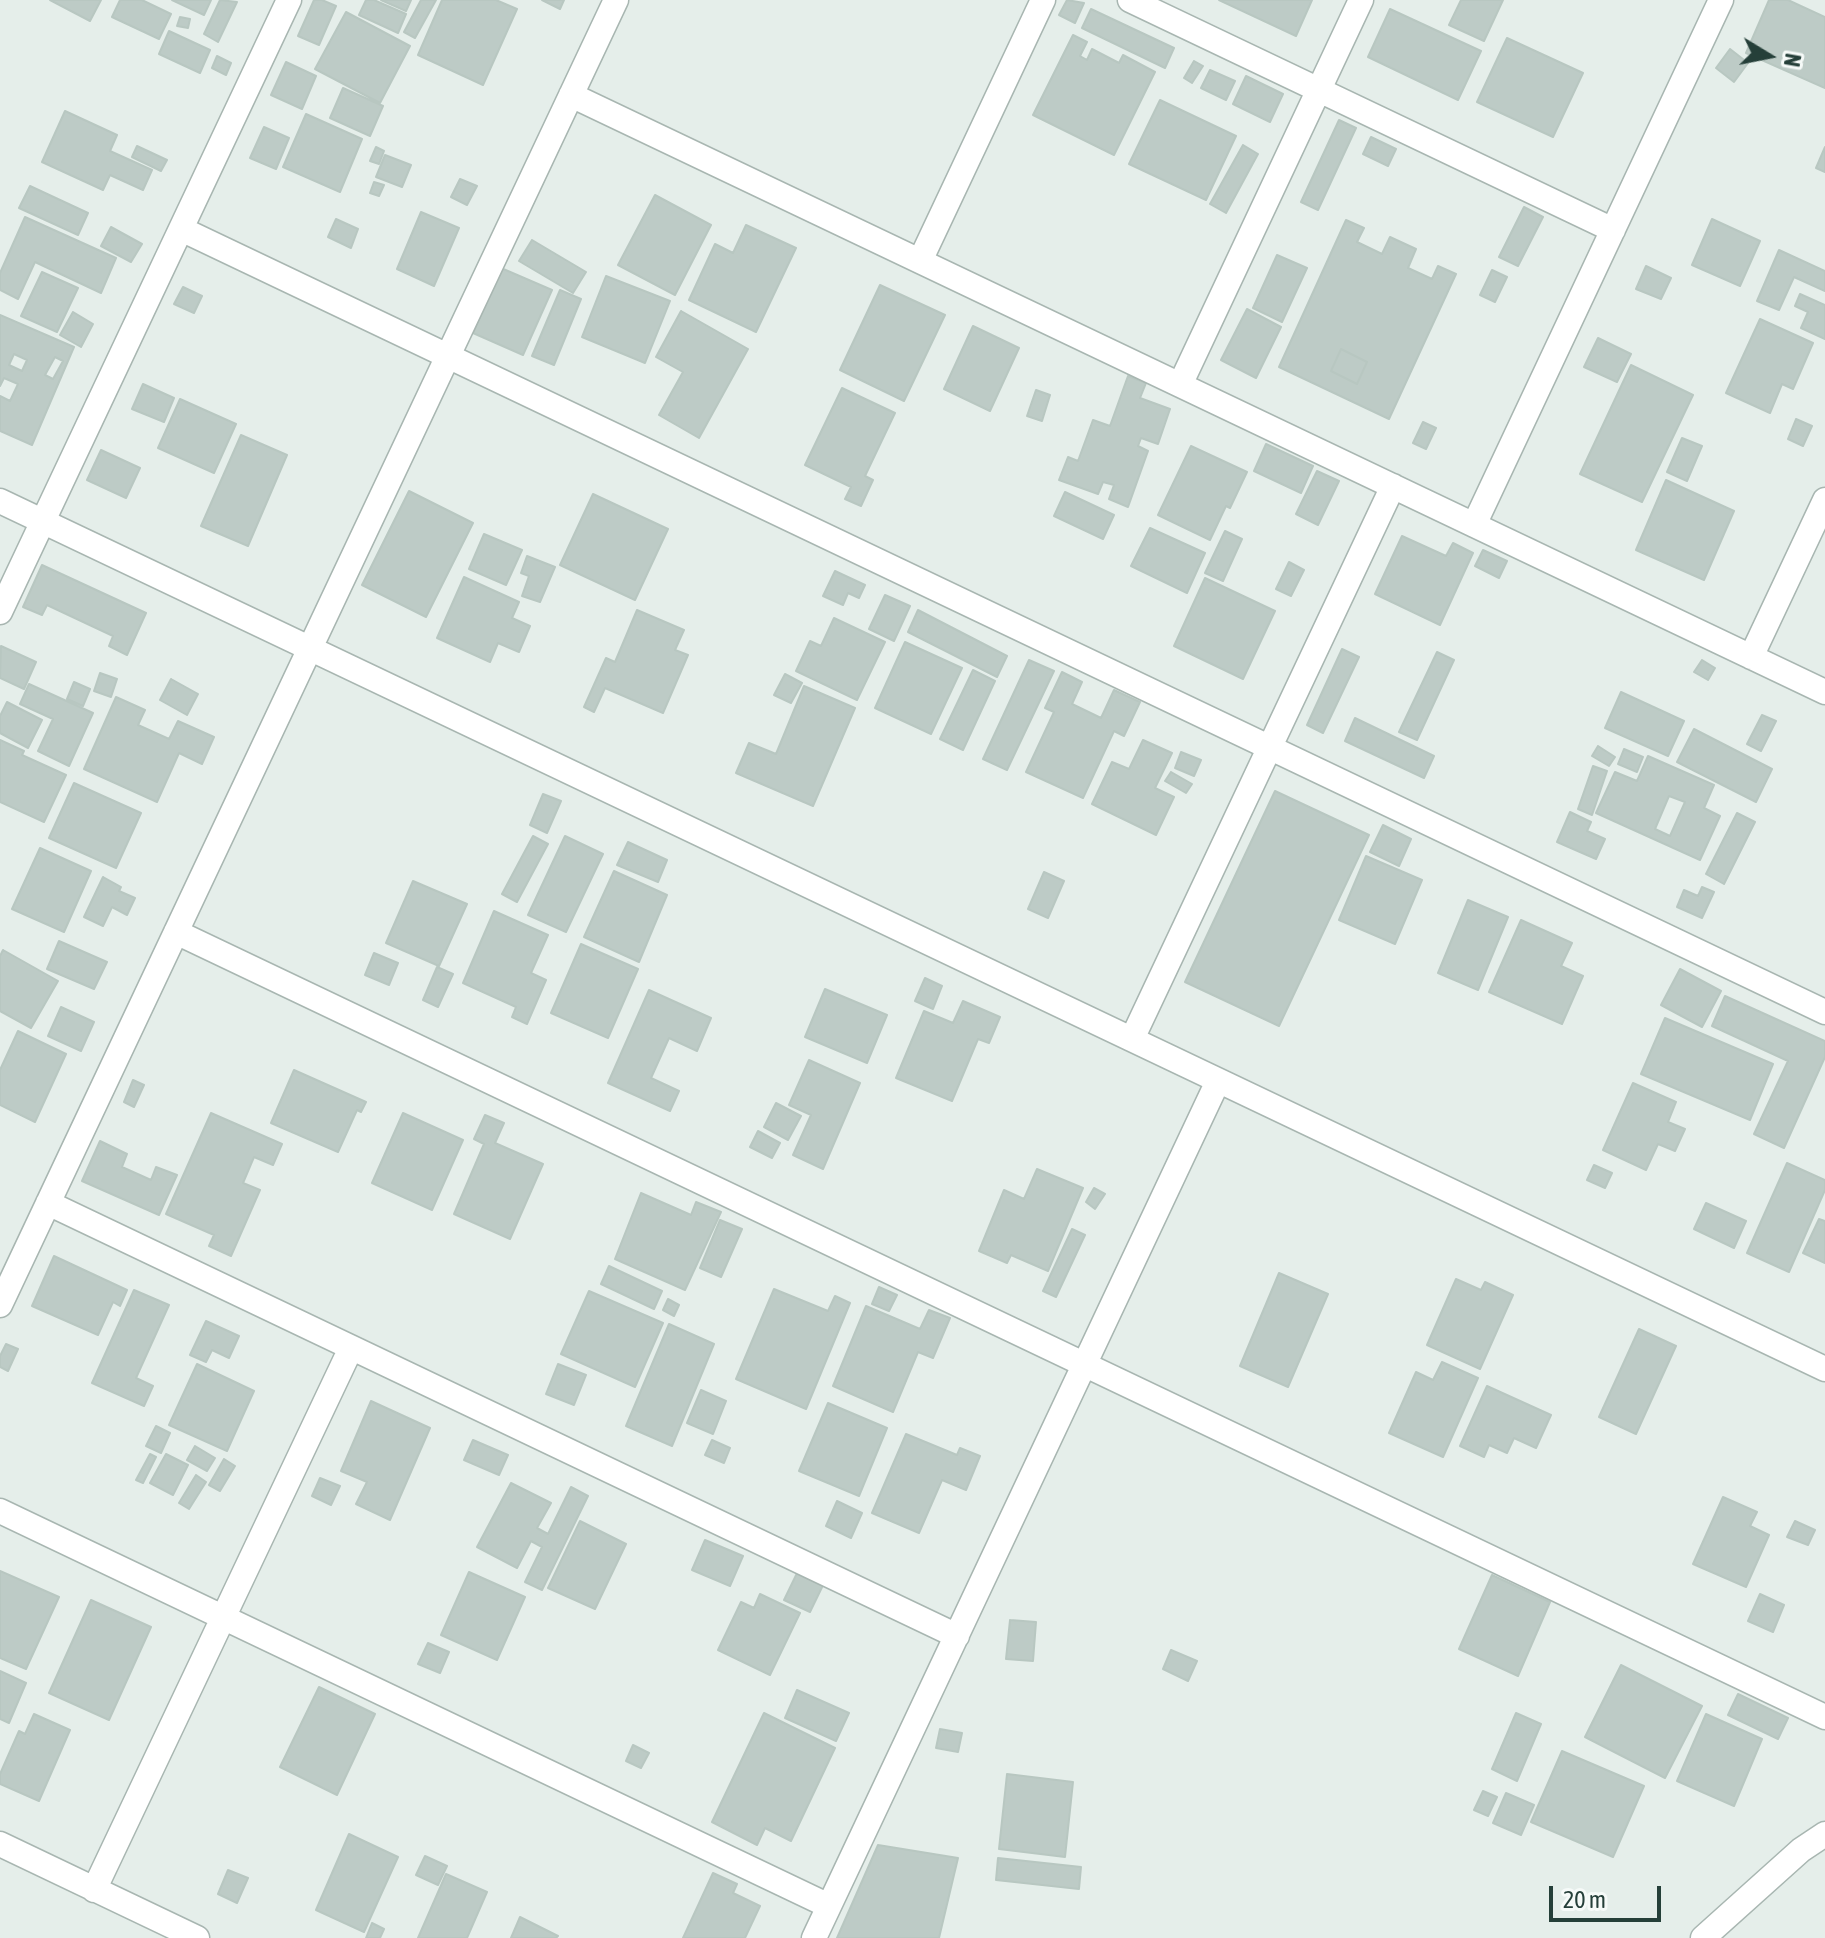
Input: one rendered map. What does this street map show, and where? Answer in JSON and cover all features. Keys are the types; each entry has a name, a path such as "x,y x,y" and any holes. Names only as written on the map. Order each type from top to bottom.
{"street":[{"path":"0,612 289,0"},
{"path":"0,1305 616,0"},
{"path":"920,261 1043,0"},
{"path":"1130,0 1613,230"},
{"path":"1180,385 1361,0"},
{"path":"1474,525 1721,0"},
{"path":"571,95 1825,692"},
{"path":"181,229 1825,1012"},
{"path":"1132,1039 1393,486"},
{"path":"1751,657 1825,500"},
{"path":"0,501 1825,1369"},
{"path":"176,932 1825,1717"},
{"path":"814,1938 1218,1081"},
{"path":"48,1203 957,1636"},
{"path":"94,1890 351,1348"},
{"path":"0,1511 829,1906"},
{"path":"1703,1938 1801,1850 1825,1834"},
{"path":"0,1844 197,1938"}],"building":[{"path":"50,0 101,0 90,21"},
{"path":"120,0 142,0 171,14 159,39 112,17"},
{"path":"172,0 211,0 204,15"},
{"path":"220,0 237,2 218,42 204,34"},
{"path":"314,0 336,6 319,45 298,36"},
{"path":"366,0 374,0 406,14 398,33 359,15"},
{"path":"381,0 411,0 406,11"},
{"path":"421,0 436,0 415,38 404,32"},
{"path":"442,0 496,0 517,9 483,85 418,55"},
{"path":"542,0 564,0 560,9"},
{"path":"1067,0 1084,3 1075,23 1059,15"},
{"path":"1219,0 1312,0 1296,36"},
{"path":"1461,0 1503,0 1484,41 1449,25"},
{"path":"1769,0 1788,0 1825,17 1825,88 1746,53"},
{"path":"1091,9 1174,48 1165,68 1082,28"},
{"path":"1390,9 1481,51 1458,100 1368,57"},
{"path":"346,12 410,46 380,103 315,69"},
{"path":"180,17 190,19 188,28 177,26"},
{"path":"169,31 210,50 200,73 159,54"},
{"path":"1073,35 1087,42 1080,56 1087,60 1092,49 1119,63 1123,55 1155,72 1114,155 1033,115"},
{"path":"1507,38 1583,73 1553,137 1477,102"},
{"path":"1730,49 1748,63 1734,82 1716,68"},
{"path":"217,56 231,63 226,75 212,68"},
{"path":"1194,61 1203,66 1192,83 1184,78"},
{"path":"286,62 316,76 302,109 271,95"},
{"path":"1210,70 1235,81 1226,100 1201,88"},
{"path":"1246,76 1283,94 1270,122 1233,104"},
{"path":"343,88 383,106 370,136 330,118"},
{"path":"1160,100 1236,136 1206,200 1129,164"},
{"path":"65,111 117,135 110,151 152,170 143,190 110,175 103,190 42,162"},
{"path":"306,114 362,139 340,192 283,167"},
{"path":"1339,120 1356,128 1318,210 1301,202"},
{"path":"264,127 289,138 276,169 250,158"},
{"path":"1371,137 1396,149 1388,166 1363,154"},
{"path":"1243,145 1258,154 1226,213 1210,204"},
{"path":"137,146 167,160 161,171 132,157"},
{"path":"376,147 384,151 379,164 370,161"},
{"path":"1825,147 1825,172 1816,168"},
{"path":"385,155 411,165 402,187 376,177"},
{"path":"460,179 477,186 467,205 451,197"},
{"path":"374,182 384,185 379,196 370,193"},
{"path":"30,186 88,213 78,235 19,208"},
{"path":"655,195 711,225 675,295 618,265"},
{"path":"1524,207 1543,217 1518,266 1499,257"},
{"path":"421,212 459,228 434,286 397,269"},
{"path":"25,217 116,258 101,293 35,262 18,299 0,290 0,273"},
{"path":"336,219 358,229 351,248 328,237"},
{"path":"1712,219 1760,241 1740,286 1692,265"},
{"path":"1346,220 1364,228 1357,242 1382,254 1390,237 1416,249 1408,268 1432,279 1438,266 1456,274 1389,419 1279,367","holes":["1341,349 1367,362 1357,384 1331,371"]},
{"path":"746,225 796,248 756,332 689,300 715,244 733,253"},
{"path":"111,227 142,244 131,262 101,246"},
{"path":"532,240 586,272 573,293 519,261"},
{"path":"1779,250 1825,271 1825,291 1794,277 1779,310 1757,301"},
{"path":"1277,255 1307,268 1282,322 1253,308"},
{"path":"1646,266 1671,278 1661,299 1636,289"},
{"path":"501,268 552,290 523,355 473,333"},
{"path":"1492,270 1507,277 1495,302 1480,295"},
{"path":"42,272 78,288 57,332 21,316"},
{"path":"606,276 670,301 645,363 582,337"},
{"path":"880,285 945,315 904,401 840,370"},
{"path":"183,287 202,296 194,313 174,304"},
{"path":"560,290 581,299 554,365 532,356"},
{"path":"1800,294 1825,305 1825,339 1801,328 1808,312 1795,306"},
{"path":"1247,309 1281,327 1256,378 1221,360"},
{"path":"681,311 748,349 699,438 659,415 683,372 656,357"},
{"path":"73,312 93,324 81,347 60,335"},
{"path":"0,315 74,347 32,445 0,431 0,396 10,401 18,384 4,378 0,386","holes":["14,354 27,360 22,371 9,365","55,357 63,361 53,379 45,375"]},
{"path":"1760,319 1813,343 1793,389 1782,384 1770,413 1726,393"},
{"path":"973,326 1019,348 990,411 944,389"},
{"path":"1598,338 1631,354 1617,382 1584,367"},
{"path":"1341,349 1367,362 1357,384 1331,371"},
{"path":"1631,365 1693,395 1642,502 1580,474"},
{"path":"1128,376 1146,383 1140,398 1170,409 1158,444 1141,438 1138,446 1148,451 1128,507 1109,499 1114,485 1103,482 1098,494 1059,480 1068,457 1078,461 1093,420 1110,426"},
{"path":"143,384 174,398 164,422 132,409"},
{"path":"842,388 895,413 865,476 873,480 861,506 845,499 851,487 805,465"},
{"path":"1036,390 1050,395 1042,421 1027,416"},
{"path":"180,399 236,424 214,473 158,448"},
{"path":"1796,419 1812,426 1803,446 1788,439"},
{"path":"1423,422 1436,428 1426,449 1413,443"},
{"path":"241,435 287,455 248,546 201,526"},
{"path":"1682,438 1702,446 1687,481 1667,472"},
{"path":"1266,444 1313,466 1301,493 1254,471"},
{"path":"1191,446 1247,472 1210,540 1158,515"},
{"path":"101,450 140,468 126,498 87,480"},
{"path":"1317,471 1339,481 1318,525 1296,514"},
{"path":"1666,480 1734,511 1704,580 1636,550"},
{"path":"409,491 473,523 426,617 362,585"},
{"path":"1065,492 1114,515 1103,539 1054,516"},
{"path":"593,494 668,529 635,600 560,565"},
{"path":"1150,528 1205,553 1187,593 1131,566"},
{"path":"1225,531 1242,539 1223,581 1205,573"},
{"path":"484,534 522,550 506,585 469,569"},
{"path":"1402,536 1446,556 1453,543 1473,553 1440,625 1375,594"},
{"path":"1483,550 1507,561 1499,578 1475,566"},
{"path":"527,556 555,567 540,602 522,596 529,576 521,573"},
{"path":"1289,562 1304,570 1291,596 1276,589"},
{"path":"42,565 146,613 127,655 109,646 113,636 47,605 42,615 23,607"},
{"path":"835,571 865,585 859,598 848,593 843,605 823,596"},
{"path":"464,577 519,602 512,618 530,626 519,652 498,643 490,662 437,638"},
{"path":"1205,578 1275,611 1243,679 1174,646"},
{"path":"885,595 910,606 894,641 869,629"},
{"path":"637,610 684,630 675,650 688,655 663,713 605,688 594,712 584,707 606,658 615,662"},
{"path":"918,610 1007,656 997,677 908,632"},
{"path":"834,618 885,642 857,700 796,671 810,641 821,646"},
{"path":"905,642 962,668 931,734 875,708"},
{"path":"1,646 36,662 24,689 0,678"},
{"path":"1342,649 1359,657 1323,733 1307,725"},
{"path":"1437,652 1454,660 1417,740 1399,732"},
{"path":"1029,660 1054,671 1007,770 983,759"},
{"path":"1702,660 1715,668 1708,680 1694,672"},
{"path":"973,670 995,681 963,750 940,739"},
{"path":"1062,672 1082,682 1072,704 1101,718 1114,690 1140,702 1124,736 1114,731 1083,798 1026,772 1054,712 1045,708"},
{"path":"100,673 117,679 111,697 94,691"},
{"path":"785,674 802,683 791,703 774,695"},
{"path":"171,679 198,694 187,715 160,700"},
{"path":"74,682 90,689 83,706 67,699"},
{"path":"29,684 93,713 69,766 38,751 53,719 20,704"},
{"path":"804,686 855,708 813,806 736,773 749,743 776,754"},
{"path":"1621,692 1684,721 1668,756 1605,728"},
{"path":"116,697 145,710 138,725 169,739 178,721 214,737 202,764 179,753 157,802 84,769"},
{"path":"7,702 42,720 28,748 0,733 0,716"},
{"path":"1762,715 1776,721 1761,751 1747,744"},
{"path":"1355,718 1434,756 1424,778 1345,741"},
{"path":"1694,729 1772,769 1756,802 1677,762"},
{"path":"0,740 24,751 22,755 66,775 44,822 0,802"},
{"path":"1143,740 1172,753 1155,788 1174,797 1156,835 1092,804 1112,762 1129,769"},
{"path":"1598,746 1615,757 1609,766 1592,756"},
{"path":"1624,749 1643,757 1637,772 1618,764"},
{"path":"1181,752 1201,760 1194,776 1175,768"},
{"path":"1648,756 1714,785 1704,808 1720,816 1700,860 1596,813 1615,772 1637,781","holes":["1669,796 1685,802 1670,836 1655,829"]},
{"path":"1593,766 1607,771 1592,815 1578,809"},
{"path":"1171,772 1192,784 1186,793 1165,781"},
{"path":"74,783 141,813 116,868 49,838"},
{"path":"1275,791 1369,835 1279,1026 1185,982"},
{"path":"543,794 561,801 547,833 530,825"},
{"path":"1570,812 1591,822 1587,831 1605,839 1596,859 1557,842"},
{"path":"1737,813 1755,822 1724,884 1706,874"},
{"path":"1383,825 1411,839 1399,866 1370,852"},
{"path":"533,836 548,844 517,902 502,894"},
{"path":"565,836 603,854 566,932 528,915"},
{"path":"628,842 667,860 658,882 617,865"},
{"path":"40,848 91,871 64,932 12,909"},
{"path":"1366,856 1422,880 1395,944 1339,920"},
{"path":"614,871 667,895 639,962 584,937"},
{"path":"1044,872 1064,881 1048,918 1028,909"},
{"path":"103,877 121,887 119,891 135,898 127,915 112,907 103,926 84,917"},
{"path":"413,881 467,904 439,966 386,943"},
{"path":"1702,887 1714,892 1702,918 1677,907 1684,890 1698,896"},
{"path":"1468,900 1508,917 1478,990 1438,973"},
{"path":"494,911 548,935 531,973 546,980 527,1024 512,1017 516,1007 463,983"},
{"path":"1521,920 1572,943 1561,966 1583,976 1562,1024 1489,992"},
{"path":"59,941 107,962 94,989 47,969"},
{"path":"581,944 638,969 608,1038 551,1013"},
{"path":"3,950 58,981 31,1028 0,1011 0,956"},
{"path":"374,953 398,963 389,985 365,975"},
{"path":"437,967 453,974 438,1007 423,1000"},
{"path":"1680,969 1721,991 1702,1027 1661,1005"},
{"path":"925,978 942,986 933,1009 915,1001"},
{"path":"825,989 887,1015 867,1063 805,1037"},
{"path":"649,990 711,1018 697,1051 669,1038 651,1078 679,1091 670,1111 608,1083"},
{"path":"1725,996 1825,1041 1825,1057 1784,1148 1754,1134 1788,1061 1712,1026"},
{"path":"963,1001 1000,1017 989,1043 978,1039 952,1101 896,1078 924,1011 953,1023"},
{"path":"61,1007 94,1022 81,1051 48,1036"},
{"path":"1665,1018 1773,1064 1750,1120 1641,1074"},
{"path":"18,1031 66,1054 35,1122 0,1105 0,1070"},
{"path":"809,1060 860,1083 823,1169 793,1155 811,1115 789,1105"},
{"path":"294,1070 366,1102 361,1112 357,1110 338,1152 271,1123"},
{"path":"133,1080 144,1085 134,1107 124,1102"},
{"path":"1633,1083 1676,1102 1668,1122 1685,1129 1675,1151 1658,1144 1646,1170 1603,1150"},
{"path":"776,1103 801,1116 788,1140 764,1127"},
{"path":"211,1113 282,1144 273,1165 254,1157 243,1183 260,1190 231,1256 209,1246 214,1235 166,1214"},
{"path":"403,1113 463,1140 432,1210 372,1183"},
{"path":"485,1115 504,1123 495,1143 543,1164 510,1239 454,1214 484,1144 474,1139"},
{"path":"758,1131 780,1143 772,1158 750,1147"},
{"path":"100,1141 127,1154 122,1167 151,1180 156,1167 177,1175 159,1215 82,1181"},
{"path":"1787,1163 1825,1180 1825,1190 1789,1272 1747,1253"},
{"path":"1594,1165 1612,1173 1605,1188 1587,1180"},
{"path":"1037,1169 1083,1188 1048,1271 1011,1255 1007,1263 979,1251 1004,1190 1024,1199"},
{"path":"1094,1188 1105,1194 1095,1209 1086,1202"},
{"path":"641,1193 691,1215 696,1202 721,1212 685,1290 615,1259"},
{"path":"1706,1203 1746,1221 1734,1248 1694,1229"},
{"path":"1819,1219 1825,1221 1825,1263 1803,1253"},
{"path":"720,1220 742,1229 721,1277 700,1268"},
{"path":"1072,1229 1085,1235 1056,1297 1043,1291"},
{"path":"54,1256 127,1290 120,1306 113,1302 98,1335 32,1306"},
{"path":"609,1266 662,1291 654,1309 601,1284"},
{"path":"1279,1273 1328,1294 1288,1387 1240,1366"},
{"path":"1456,1279 1481,1290 1485,1282 1513,1295 1480,1369 1427,1345"},
{"path":"879,1287 897,1295 889,1311 872,1304"},
{"path":"774,1289 828,1311 835,1296 850,1303 806,1409 736,1379"},
{"path":"134,1290 169,1305 136,1378 153,1386 144,1406 92,1383"},
{"path":"589,1291 663,1323 635,1387 561,1354"},
{"path":"668,1299 679,1305 674,1316 663,1310"},
{"path":"866,1306 920,1329 929,1310 950,1318 933,1358 918,1352 893,1412 833,1386"},
{"path":"206,1321 239,1336 229,1358 212,1350 206,1362 190,1355"},
{"path":"669,1324 714,1344 672,1446 626,1426"},
{"path":"1639,1329 1676,1346 1636,1434 1599,1417"},
{"path":"6,1344 18,1349 8,1371 0,1367 0,1356"},
{"path":"1442,1362 1478,1378 1443,1457 1389,1433 1416,1372 1433,1380"},
{"path":"197,1364 254,1391 227,1451 169,1425"},
{"path":"558,1364 586,1375 574,1405 546,1394"},
{"path":"1487,1386 1551,1415 1536,1448 1514,1438 1507,1453 1489,1445 1484,1457 1460,1446"},
{"path":"701,1390 726,1401 713,1434 687,1423"},
{"path":"371,1401 430,1428 390,1520 356,1504 367,1482 341,1471"},
{"path":"828,1403 887,1428 859,1496 799,1471"},
{"path":"156,1426 170,1433 161,1453 146,1446"},
{"path":"906,1434 957,1455 960,1448 980,1456 966,1490 942,1480 919,1533 872,1513"},
{"path":"473,1440 508,1455 499,1475 464,1460"},
{"path":"712,1440 730,1448 724,1463 705,1455"},
{"path":"195,1446 215,1458 207,1471 187,1460"},
{"path":"150,1454 156,1457 143,1483 136,1480"},
{"path":"166,1454 188,1465 173,1495 150,1483"},
{"path":"224,1459 235,1466 220,1491 209,1485"},
{"path":"196,1475 206,1482 189,1509 179,1503"},
{"path":"320,1478 340,1486 331,1505 312,1496"},
{"path":"511,1483 551,1503 537,1528 548,1534 571,1487 588,1496 542,1590 525,1582 542,1547 531,1541 517,1568 477,1547"},
{"path":"1723,1497 1757,1512 1750,1526 1769,1535 1746,1587 1693,1564"},
{"path":"837,1501 862,1513 851,1538 826,1526"},
{"path":"580,1521 626,1544 595,1609 548,1588"},
{"path":"1795,1521 1815,1530 1808,1545 1787,1537"},
{"path":"705,1540 743,1556 730,1586 692,1570"},
{"path":"800,1567 826,1579 810,1612 784,1600"},
{"path":"0,1571 59,1597 26,1669 0,1658"},
{"path":"469,1572 525,1597 497,1660 441,1635"},
{"path":"1492,1575 1550,1602 1518,1676 1459,1649"},
{"path":"760,1594 800,1613 770,1675 718,1650 741,1602 754,1608"},
{"path":"1760,1594 1784,1605 1773,1632 1748,1621"},
{"path":"91,1600 151,1627 109,1720 49,1693"},
{"path":"1010,1620 1036,1622 1033,1661 1006,1659"},
{"path":"428,1643 449,1652 440,1673 418,1664"},
{"path":"1171,1650 1197,1661 1188,1681 1163,1669"},
{"path":"1621,1665 1702,1706 1665,1778 1585,1737"},
{"path":"0,1671 26,1683 9,1723 0,1719"},
{"path":"319,1687 375,1714 337,1795 280,1767"},
{"path":"797,1690 849,1713 836,1741 785,1718"},
{"path":"1738,1694 1788,1718 1778,1739 1728,1715"},
{"path":"764,1713 835,1748 791,1841 765,1828 757,1845 712,1822"},
{"path":"1516,1713 1541,1724 1517,1781 1492,1769"},
{"path":"34,1714 70,1730 39,1801 0,1784 0,1774 19,1731 25,1734"},
{"path":"1706,1714 1762,1739 1734,1806 1677,1781"},
{"path":"940,1729 962,1733 958,1752 936,1748"},
{"path":"633,1745 649,1753 641,1768 626,1761"},
{"path":"1562,1751 1644,1786 1613,1857 1531,1822"},
{"path":"1007,1774 1073,1782 1065,1857 999,1849"},
{"path":"1483,1791 1497,1797 1488,1816 1474,1810"},
{"path":"1506,1793 1534,1805 1521,1835 1493,1823"},
{"path":"349,1834 398,1857 364,1932 316,1910"},
{"path":"878,1845 958,1858 939,1938 837,1938"},
{"path":"425,1856 447,1866 438,1885 416,1875"},
{"path":"998,1858 1081,1867 1079,1889 996,1880"},
{"path":"228,1870 248,1878 237,1903 218,1894"},
{"path":"713,1873 737,1884 733,1893 760,1906 745,1938 683,1938"},
{"path":"446,1874 487,1892 467,1938 418,1938"},
{"path":"520,1917 558,1936 511,1938"},
{"path":"372,1923 384,1929 380,1938 366,1938"}]}
